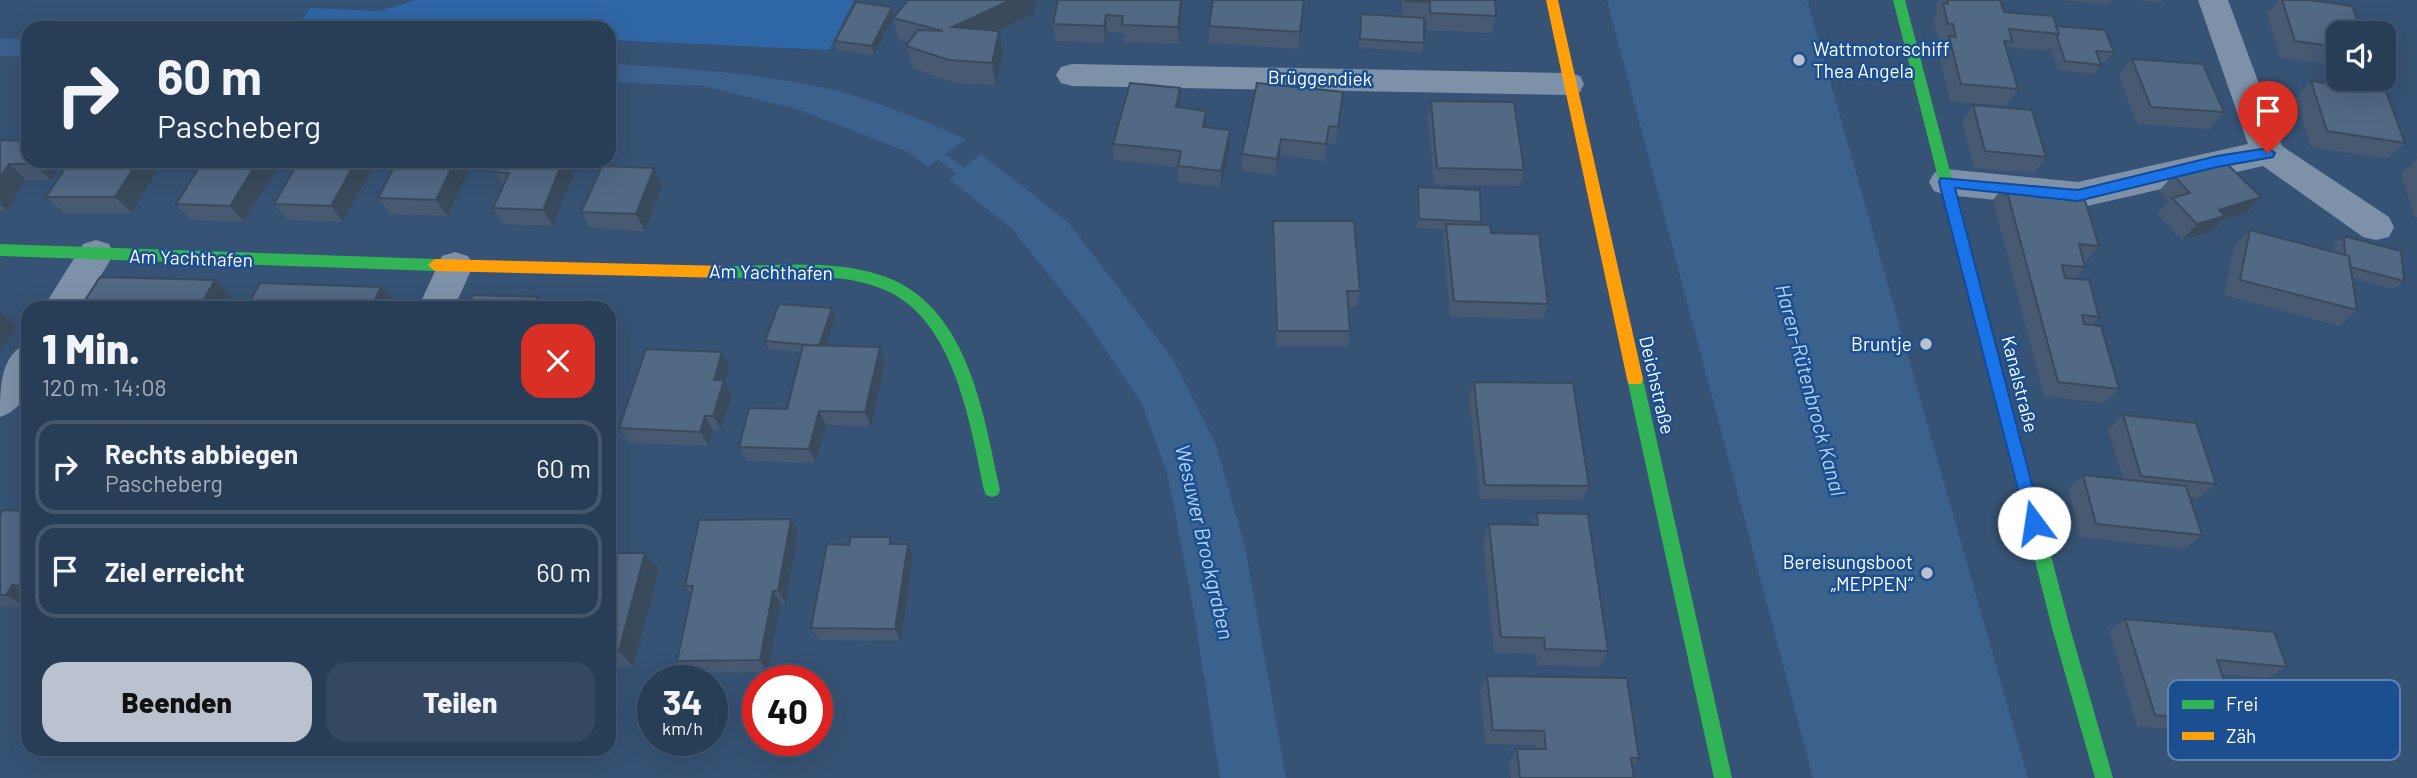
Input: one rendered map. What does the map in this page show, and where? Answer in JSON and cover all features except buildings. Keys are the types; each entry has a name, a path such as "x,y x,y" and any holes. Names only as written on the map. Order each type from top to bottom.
{"street":[{"name":"Deichstraße","path":"1552,0 1568,84 1723,778"},
{"name":"Kanalstraße","path":"1899,0 2061,628 2104,778"},
{"path":"2214,0 2268,153 2376,227"},
{"name":"Brüggendiek","path":"1072,75 1568,84"},
{"path":"1946,182 2078,195 2217,162 2268,153"},
{"name":"Am Yachthafen","path":"0,250 455,266 840,274 896,287 932,315 953,353 974,410 992,490"},
{"path":"66,301 96,254"},
{"path":"439,301 455,266"},
{"path":"0,401 21,369"}],"shaded area":[{"path":"416,0 854,0 829,50 616,40 616,21 301,21 310,8 379,11"}],"water":[{"name":"Haren-Rütenbrock Kanal","path":"1607,0 1807,0 2028,778 1813,778"},
{"path":"0,38 21,39 21,57 0,56"},
{"path":"616,64 715,71 821,87 877,103 966,139 928,167 908,152 797,109 703,86 616,82"},
{"path":"981,154 1068,222 1173,359 1216,445 1245,547 1286,778 1220,778 1194,613 1168,476 1142,404 1086,321 1012,229 949,179"}],"waterway":[{"name":"Wesuwer Brookgraben","path":"928,146 973,180"}],"traffic: fast":[{"path":"1899,0 2061,628 2104,778"},
{"path":"0,250 435,265"},
{"path":"725,272 846,275 885,283 910,296 931,316 948,342 961,372 972,403 992,490"},
{"path":"1635,379 1723,778"}],"traffic: slow":[{"path":"1552,0 1635,379"},
{"path":"435,265 725,272"}],"place":[{"name":"Wattmotorschiff Thea Angela","path":"1799,60"},
{"name":"Bruntje","path":"1926,344"},
{"name":"Bereisungsboot „MEPPEN“","path":"1927,573"}],"route":[{"path":"2034,523 1946,182 2078,195 2148,177 2268,153"}]}
